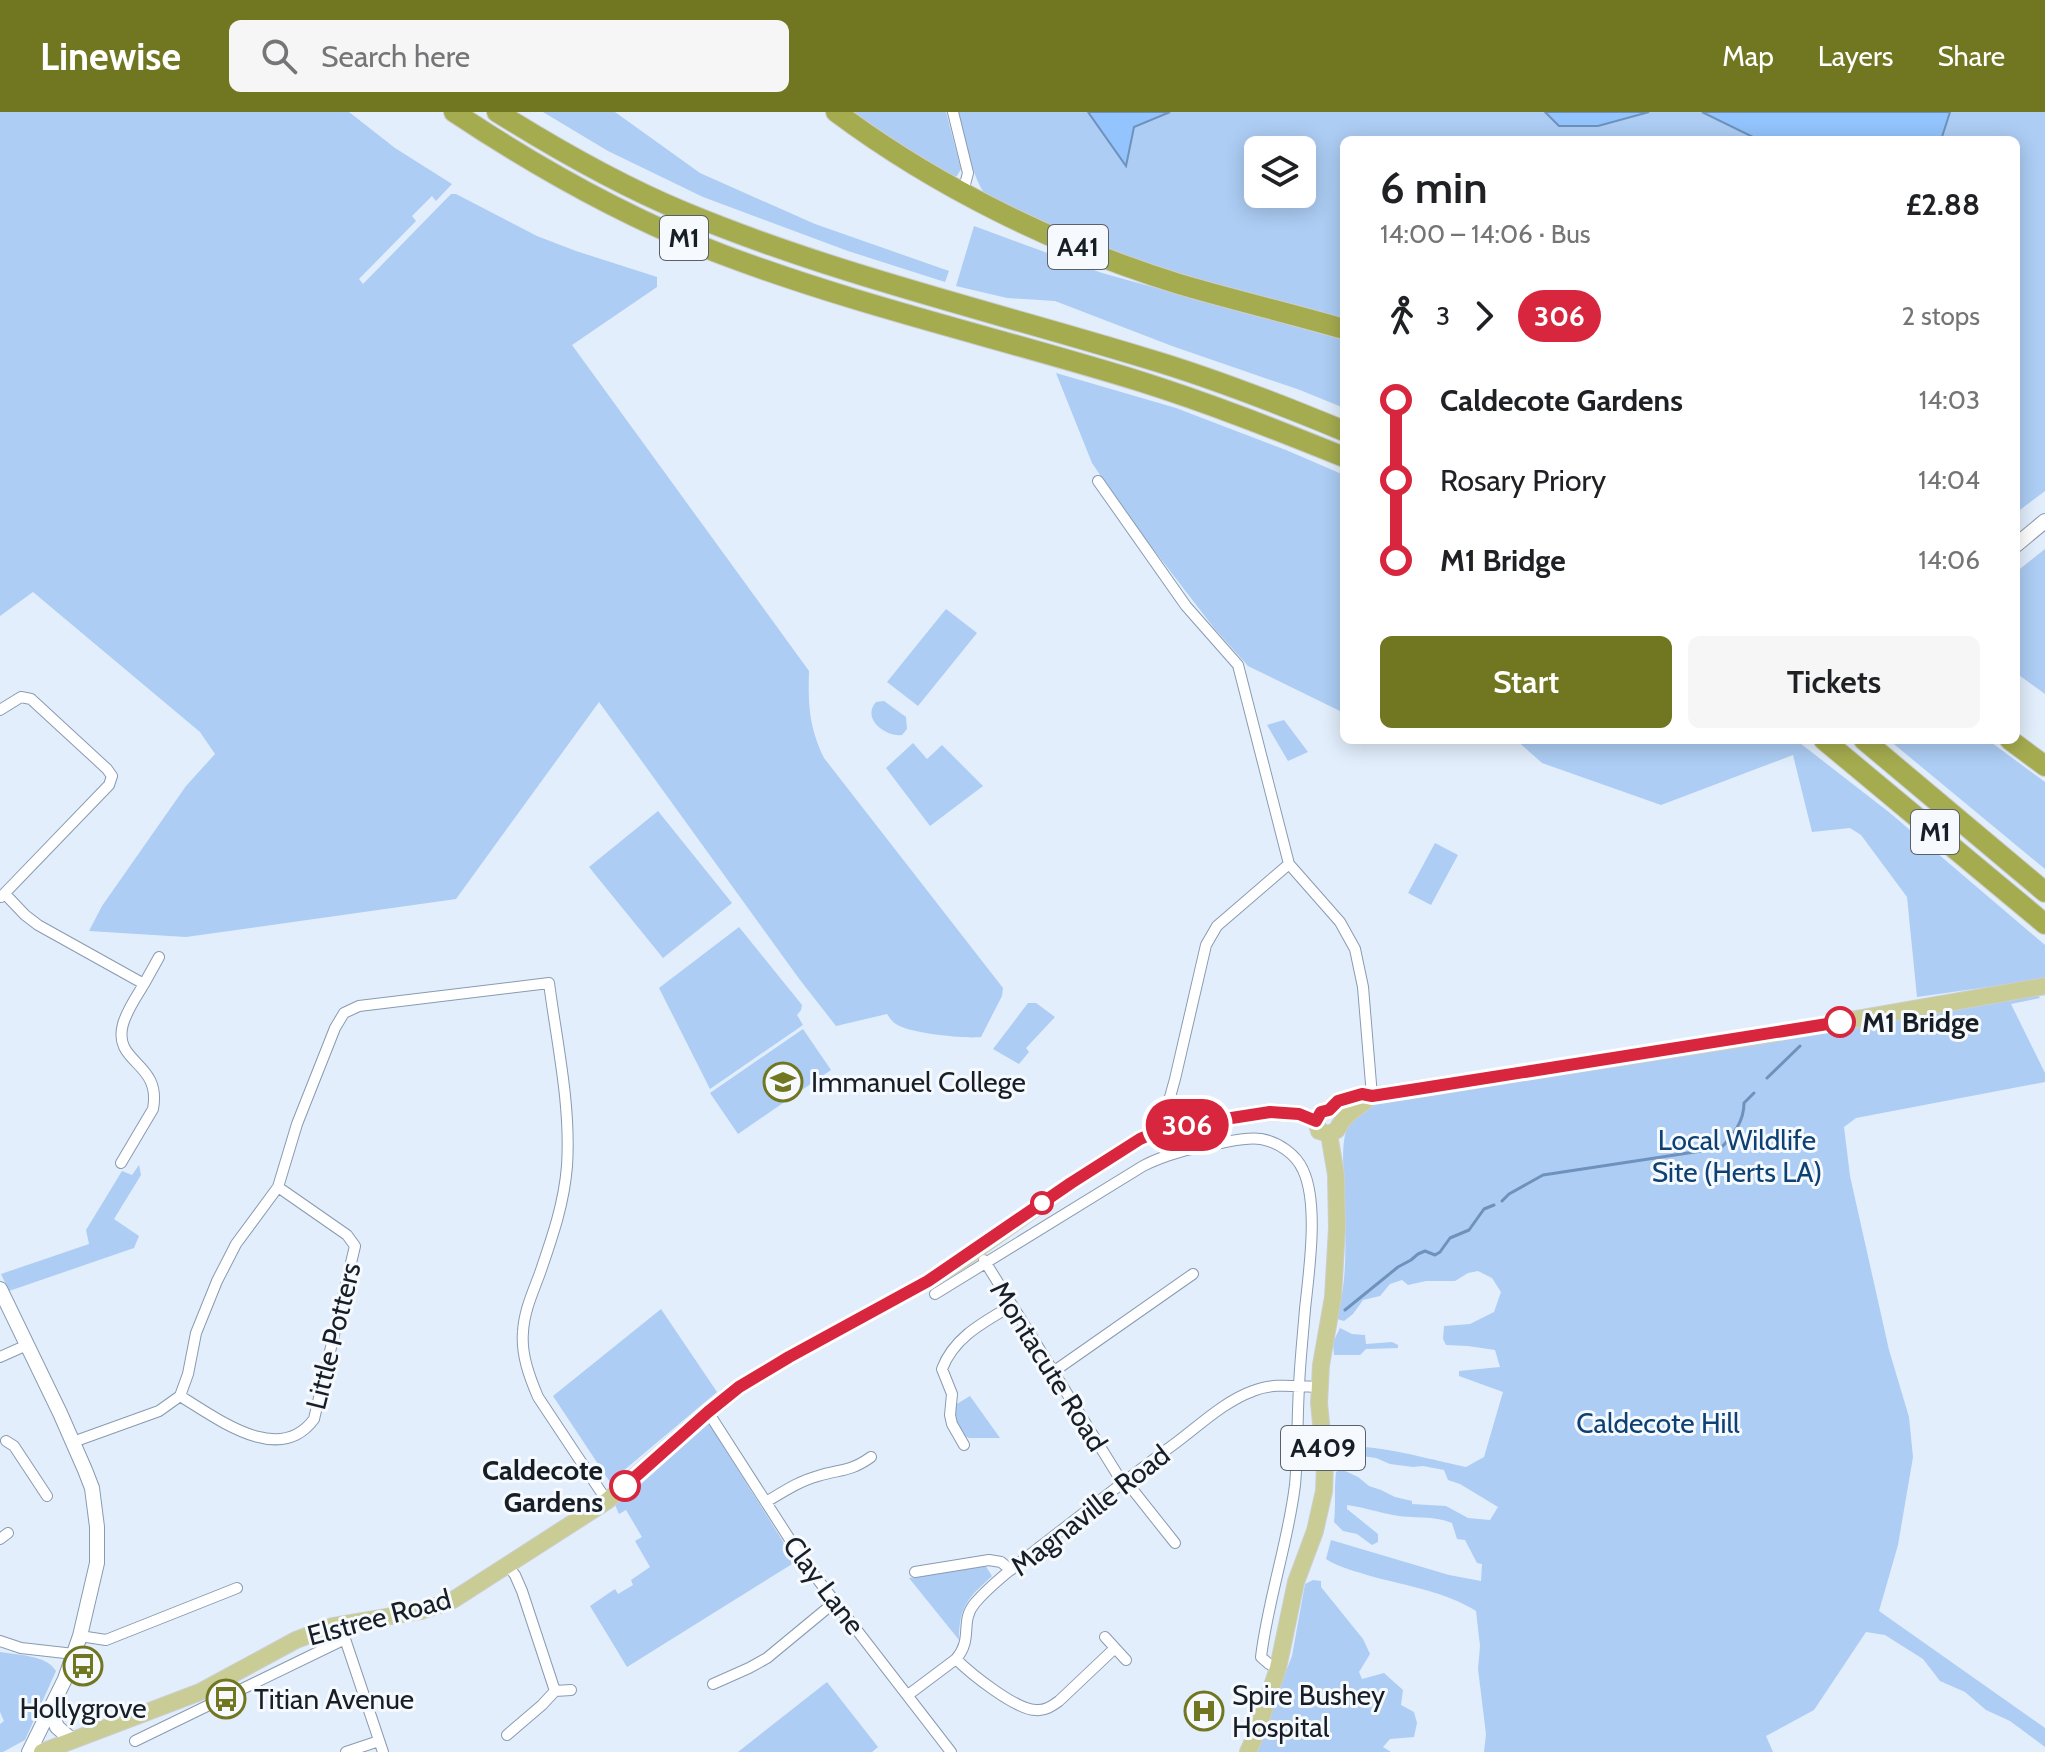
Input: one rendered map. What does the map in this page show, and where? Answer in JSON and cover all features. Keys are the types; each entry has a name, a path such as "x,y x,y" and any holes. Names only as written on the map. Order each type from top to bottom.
{"highway":[{"name":"M1","path":"454,112 530,161 576,186 720,253 872,305 1138,381 1340,455"},
{"name":"M1","path":"497,112 634,189 729,230 841,270 1201,376 1340,429"},
{"name":"A41","path":"836,112 915,165 1045,233 1112,261 1177,283 1340,328"},
{"name":"M1","path":"1829,744 2045,924"},
{"name":"M1","path":"1869,744 2045,892"},
{"path":"2015,744 2045,766"}],"main road":[{"path":"1328,1122 1372,1096 1765,1035 2045,986"},
{"name":"Elstree Road","path":"42,1752 200,1692 296,1640 342,1632 453,1600 607,1501 708,1412 760,1373 928,1281 981,1256 1094,1168 1140,1139 1174,1127 1270,1112 1299,1114 1328,1122"},
{"name":"A409","path":"1248,1752 1278,1668 1296,1582 1315,1531 1324,1491 1321,1365 1333,1297 1337,1228 1336,1175 1328,1122"}],"street":[{"path":"953,112 968,173 963,192"},
{"path":"1098,481 1186,606 1238,665 1289,864 1340,922 1355,949 1363,987 1372,1096"},
{"path":"2020,542 2045,521"},
{"path":"0,710 21,697 31,699 112,776 109,785 2,896 38,925 144,984"},
{"path":"1156,1132 1155,1125 1170,1097 1175,1079 1206,945 1217,926 1289,864"},
{"path":"121,1163 153,1109 155,1093 151,1078 126,1052 122,1040 125,1018 159,957"},
{"path":"73,1442 159,1411 180,1396 196,1333 217,1281 236,1244 278,1187 302,1110 344,1013 359,1006 549,983 568,1124 567,1169 559,1218 525,1314 523,1352 538,1397 607,1501"},
{"path":"935,1294 981,1256 1160,1157 1245,1139 1260,1139 1284,1148 1295,1158 1303,1169 1311,1217 1295,1484 1261,1657 1278,1668"},
{"name":"Little Potters","path":"180,1396 227,1424 271,1440 296,1436 314,1419 355,1246 347,1235 278,1187"},
{"name":"Montacute Road","path":"981,1256 1124,1481 1175,1543"},
{"path":"1053,1372 1193,1274"},
{"path":"1,1294 92,1488 97,1527 97,1563 80,1636 51,1710 29,1752"},
{"path":"964,1445 952,1424 952,1394 942,1369 944,1363 966,1334 1011,1306"},
{"path":"0,1357 27,1345"},
{"name":"Magnaville Road","path":"956,1659 966,1647 966,1627 976,1602 1011,1570 1124,1481 1229,1403 1249,1392 1276,1386 1320,1387"},
{"name":"Clay Lane","path":"708,1412 796,1550 951,1752"},
{"path":"2,1439 14,1446 47,1496"},
{"path":"766,1502 816,1476 854,1469 871,1457"},
{"path":"915,1572 989,1560 1001,1562 1011,1570"},
{"path":"507,1565 522,1591 555,1691"},
{"path":"80,1636 106,1640 237,1588"},
{"path":"713,1684 767,1658 836,1601"},
{"path":"135,1741 342,1632 381,1746 346,1752"},
{"path":"1105,1637 1126,1660"},
{"path":"0,1641 21,1648 74,1654"},
{"path":"908,1695 956,1659 996,1692 1027,1708 1049,1708 1115,1648"},
{"path":"507,1735 555,1691 571,1690"},
{"path":"51,1710 57,1727 72,1740"},
{"path":"154,1711 163,1728"}],"green space":[{"path":"0,112 349,112 395,148 452,184 436,201 432,196 412,216 416,221 359,279 363,284 451,194 537,236 657,277 657,287 572,345 809,671 810,716 824,758 1003,988 981,1037 924,1033 902,1027 887,1014 836,1026 599,702 456,899 186,937 89,931 102,906 186,786 215,754 200,732 33,592 0,616"},
{"path":"543,112 615,112 700,173 815,224 949,271 945,282 848,251 703,197 608,151"},
{"path":"845,112 946,112 961,169 957,176 952,176"},
{"path":"958,112 2045,112 2045,491 2020,510 2020,136 1340,136 1340,317 1313,314 1117,256 986,196 972,166"},
{"path":"974,226 1102,273 1340,339 1340,406 1055,301 1007,298 956,286"},
{"path":"1056,373 1176,408 1340,473 1340,711 1248,666 1214,628 1130,519 1092,463"},
{"path":"2045,549 2045,694 2020,676 2020,569"},
{"path":"946,609 977,633 918,706 887,682"},
{"path":"884,701 906,717 907,729 902,735 883,730 873,720 872,708 876,702"},
{"path":"1284,720 1308,752 1288,761 1267,725"},
{"path":"913,743 927,759 942,745 983,786 930,826 886,768"},
{"path":"1521,744 1801,744 1890,813 2045,945 2045,979 1917,997 1907,897 1861,835 1850,828 1812,832 1793,755 1661,805 1542,763"},
{"path":"1894,744 1993,744 2045,782 2045,869"},
{"path":"658,811 732,903 663,958 589,867"},
{"path":"1435,843 1458,855 1431,905 1408,893"},
{"path":"739,927 802,1005 797,1015 803,1025 710,1089 659,988"},
{"path":"2036,992 2040,998 2011,1004 2045,1073 2045,1082 1856,1118 1844,1127 1850,1176 1889,1350 1909,1417 1913,1457 1898,1545 1879,1611 2045,1728 2045,1747 2010,1721 1986,1710 1965,1692 1940,1681 1923,1659 1885,1635 1866,1632 1814,1710 1766,1736 1773,1752 1484,1752 1486,1734 1478,1669 1480,1646 1476,1611 1440,1594 1355,1571 1326,1559 1331,1540 1449,1575 1481,1581 1482,1564 1477,1563 1465,1540 1457,1539 1452,1523 1347,1505 1347,1509 1378,1534 1378,1542 1372,1545 1357,1534 1343,1531 1334,1522 1336,1472 1341,1469 1369,1486 1412,1501 1412,1504 1446,1506 1468,1518 1490,1520 1498,1507 1448,1480 1444,1470 1390,1464 1376,1458 1348,1454 1344,1462 1337,1458 1338,1448 1368,1447 1466,1467 1484,1457 1503,1392 1459,1376 1459,1371 1500,1367 1495,1350 1446,1345 1443,1339 1444,1326 1470,1324 1494,1312 1501,1292 1492,1278 1478,1271 1455,1281 1426,1281 1408,1285 1402,1280 1390,1284 1380,1296 1363,1300 1344,1321 1337,1319 1345,1254 1343,1159 1346,1131 1351,1121 1376,1101"},
{"path":"1028,1003 1036,1003 1055,1017 1026,1048 1029,1052 1019,1064 993,1049"},
{"path":"803,1029 831,1070 738,1134 710,1093"},
{"path":"139,1165 141,1175 114,1219 139,1236 134,1248 9,1291 1,1274 89,1244 86,1230 122,1171 132,1175"},
{"path":"661,1309 717,1392 610,1482 553,1396"},
{"path":"1340,1328 1352,1334 1365,1335 1366,1344 1392,1342 1398,1348 1366,1349 1360,1355 1334,1355 1333,1342"},
{"path":"970,1396 1000,1438 969,1438 958,1428 955,1405"},
{"path":"708,1422 797,1561 627,1667 590,1606 615,1589 618,1594 633,1585 631,1580 650,1567 635,1541 642,1537 626,1510 619,1514 615,1505"},
{"path":"985,1565 992,1576 966,1604 959,1640 909,1578"},
{"path":"1313,1580 1321,1581 1321,1587 1363,1639 1370,1654 1359,1672 1362,1679 1384,1673 1403,1690 1401,1705 1414,1712 1417,1723 1414,1737 1390,1739 1383,1747 1391,1752 1254,1752 1292,1656 1305,1584"},
{"path":"0,1652 39,1659 56,1671 25,1740 3,1752 0,1752 0,1724 4,1721 0,1712"},
{"path":"827,1682 878,1747 872,1752 738,1752"}],"shaded area":[{"path":"1088,112 1170,112 1134,127 1126,166"},
{"path":"1545,112 1649,112 1598,126 1559,126"},
{"path":"1702,112 1950,112 1942,136 1751,136"}],"waterway":[{"path":"1767,1078 1800,1046"},
{"path":"1502,1201 1543,1175 1721,1148 1737,1127 1744,1103 1754,1093"},
{"path":"1345,1310 1418,1254 1425,1251 1435,1255 1440,1252 1450,1238 1469,1230 1484,1209 1494,1205"}],"bus line":[{"name":"306","path":"625,1486 739,1387 928,1281 1094,1168 1156,1132 1270,1112 1299,1114 1316,1121 1321,1112 1329,1110 1338,1101 1362,1094 1372,1096 1840,1022"}],"place":[{"name":"M1 Bridge","path":"1840,1022"},
{"name":"Immanuel College","path":"783,1082"},
{"name":"Caldecote Gardens","path":"625,1486"},
{"name":"Hollygrove","path":"83,1666"},
{"name":"Titian Avenue","path":"226,1699"},
{"name":"Spire Bushey Hospital","path":"1204,1711"}],"park label":[{"name":"Local Wildlife Site (Herts LA)","path":"1737,1156"},
{"name":"Caldecote Hill","path":"1658,1423"}]}
